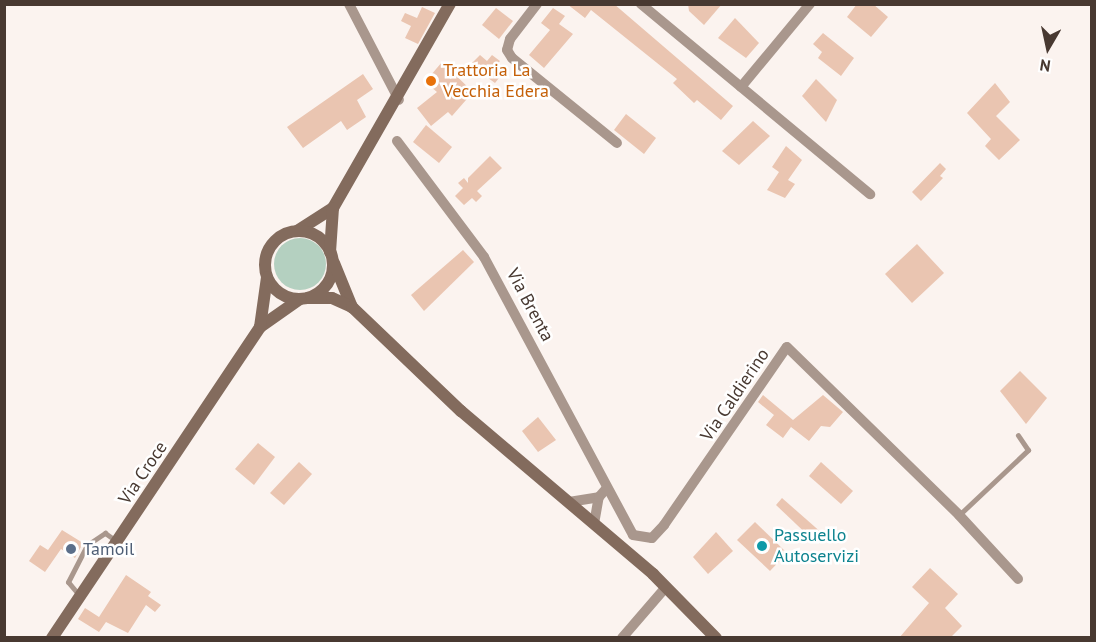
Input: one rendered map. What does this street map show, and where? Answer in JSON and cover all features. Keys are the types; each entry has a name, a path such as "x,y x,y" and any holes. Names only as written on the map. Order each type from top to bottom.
{"main road":[{"path":"297,231 333,208 399,100 450,4"},
{"path":"331,256 333,208"},
{"path":"297,231 317,236 331,256 352,306"},
{"name":"Via Croce","path":"260,327 267,277 265,267 270,246 278,238 297,231"},
{"name":"Via Croce","path":"52,638 119,543 260,327 304,298 324,288 331,256"},
{"path":"267,277 280,293 304,298 332,298 352,306 461,411 666,587 716,638"}],"street":[{"path":"349,4 399,100"},
{"path":"537,4 510,39 507,50 512,58 617,143"},
{"path":"641,4 870,194"},
{"path":"741,87 810,4"},
{"name":"Via Brenta","path":"397,141 484,257 602,493"},
{"name":"Via Caldierino","path":"602,493 628,530 639,538 652,538 720,448 787,346 959,515 1018,579"},
{"path":"569,502 602,493 594,524"},
{"path":"622,638 666,587"}],"lane":[{"path":"959,515 1028,450 1018,435"},
{"path":"81,597 68,582 87,545 105,533 119,543"}],"green space":[{"path":"295,238 305,238 315,242 322,249 326,264 322,279 315,286 305,290 295,290 285,286 278,279 274,269 274,259 278,249 285,242"}],"building":[{"path":"567,4 614,4 733,106 721,120 697,100 694,103 673,83 677,79 591,10 585,18"},
{"path":"688,4 722,4 704,25 689,11"},
{"path":"857,4 873,4 888,17 871,37 847,17"},
{"path":"422,7 435,13 418,44 405,38 411,26 401,21 405,13 417,18"},
{"path":"496,8 513,21 499,39 482,25"},
{"path":"553,8 565,16 559,24 573,34 544,68 529,55 550,30 541,23"},
{"path":"735,18 759,43 746,58 718,38"},
{"path":"823,33 854,58 841,76 818,58 822,52 813,44"},
{"path":"480,55 487,61 492,55 500,61 495,67 503,73 495,83 470,65"},
{"path":"442,62 473,92 452,116 448,112 431,126 417,108 437,92 425,82"},
{"path":"363,74 373,89 357,100 366,117 347,130 341,121 303,148 287,127"},
{"path":"816,79 837,100 826,122 802,96"},
{"path":"995,83 1010,102 996,116 1020,140 999,160 985,146 991,139 967,113"},
{"path":"626,114 656,138 644,154 614,130"},
{"path":"753,121 770,136 739,165 722,151"},
{"path":"426,125 452,147 439,163 413,142"},
{"path":"786,146 802,160 788,180 795,184 785,198 767,190 779,172 772,167"},
{"path":"490,156 502,168 477,191 482,196 476,202 472,198 464,205 455,196 463,188 458,183 464,178 468,183 468,178"},
{"path":"940,163 946,169 940,176 943,178 921,201 912,192"},
{"path":"917,244 944,273 912,303 885,274"},
{"path":"463,250 474,262 424,311 411,295"},
{"path":"1020,371 1047,398 1026,424 1000,391"},
{"path":"763,395 793,420 823,395 843,412 830,427 821,426 809,441 791,427 783,438 766,425 774,415 758,402"},
{"path":"538,417 556,440 538,452 522,431"},
{"path":"258,443 275,457 254,485 235,469"},
{"path":"299,462 312,474 284,505 270,493"},
{"path":"821,462 853,491 841,504 809,476"},
{"path":"782,498 823,534 815,542 776,505"},
{"name":"Passuello Autoservizi","path":"755,522 787,553 770,571 737,540"},
{"path":"62,530 83,543 75,558 61,549 45,572 29,561 40,545 48,550"},
{"path":"716,532 733,551 708,574 693,557"},
{"path":"930,568 958,594 945,608 962,626 950,638 899,638 929,603 912,587"},
{"path":"126,575 151,592 148,596 161,605 155,612 146,605 128,633 106,622 99,632 78,619 85,608 99,617"}],"place":[{"name":"Trattoria La Vecchia Edera","path":"431,81"},
{"name":"Passuello Autoservizi","path":"762,546"},
{"name":"Tamoil","path":"71,549"}]}
